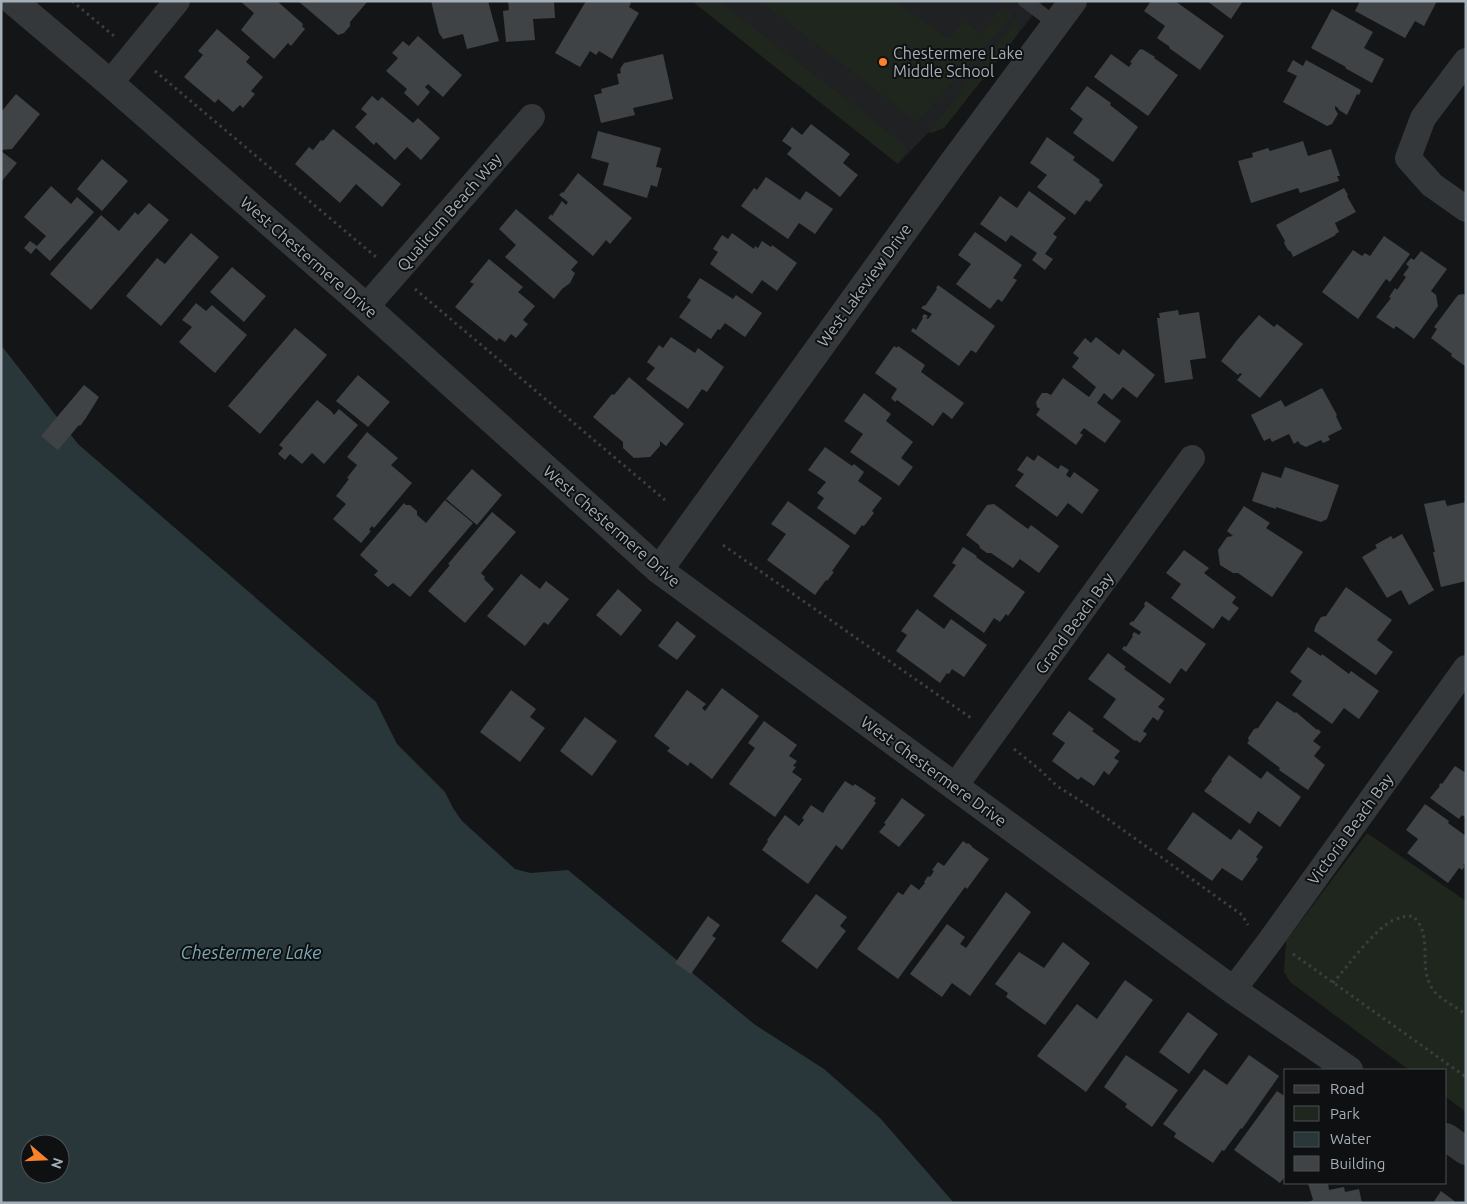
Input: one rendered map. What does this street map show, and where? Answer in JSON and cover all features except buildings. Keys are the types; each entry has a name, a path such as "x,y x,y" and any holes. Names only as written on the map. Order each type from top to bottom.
{"street":[{"name":"West Chestermere Drive","path":"13,1 110,82 366,307 659,570 1233,990 1348,1069"},
{"path":"110,82 178,1"},
{"name":"West Lakeview Drive","path":"659,570 946,172 1073,1"},
{"path":"1466,61 1423,118 1408,158 1432,185 1466,210"},
{"name":"Qualicum Beach Way","path":"366,307 532,117"},
{"name":"Grand Beach Bay","path":"955,786 1192,458"},
{"name":"Victoria Beach Bay","path":"1233,990 1466,668"},
{"path":"1447,1138 1466,1151"}],"lane":[{"path":"1025,1 1056,24"}],"path":[{"path":"72,1 666,500"},
{"path":"723,546 975,722"},
{"path":"1008,744 1057,786 1098,812 1242,915 1250,928"},
{"path":"1333,983 1380,929 1392,920 1404,916 1413,916 1420,923 1424,934 1425,964 1428,980 1435,991 1466,1015"},
{"path":"1292,954 1466,1077"}],"shaded area":[{"name":"Chestermere Lake Middle School","path":"692,1 1044,1 944,128 929,132 898,164"}],"green space":[{"path":"692,1 719,1 909,148 898,164"},
{"path":"760,1 895,1 949,39 964,21 981,34 1002,6 1013,15 917,122"},
{"path":"1018,18 1018,34 944,128 929,132"},
{"path":"1367,833 1466,901 1466,1112 1447,1098 1447,1069 1408,1069 1290,982 1284,972 1286,941"}],"water":[{"name":"Chestermere Lake","path":"1,345 78,444 376,702 397,744 445,792 462,821 515,869 530,873 568,870 754,1024 824,1069 880,1118 954,1203 1,1203"}],"place":[{"name":"Chestermere Lake Middle School","path":"883,62"}]}
